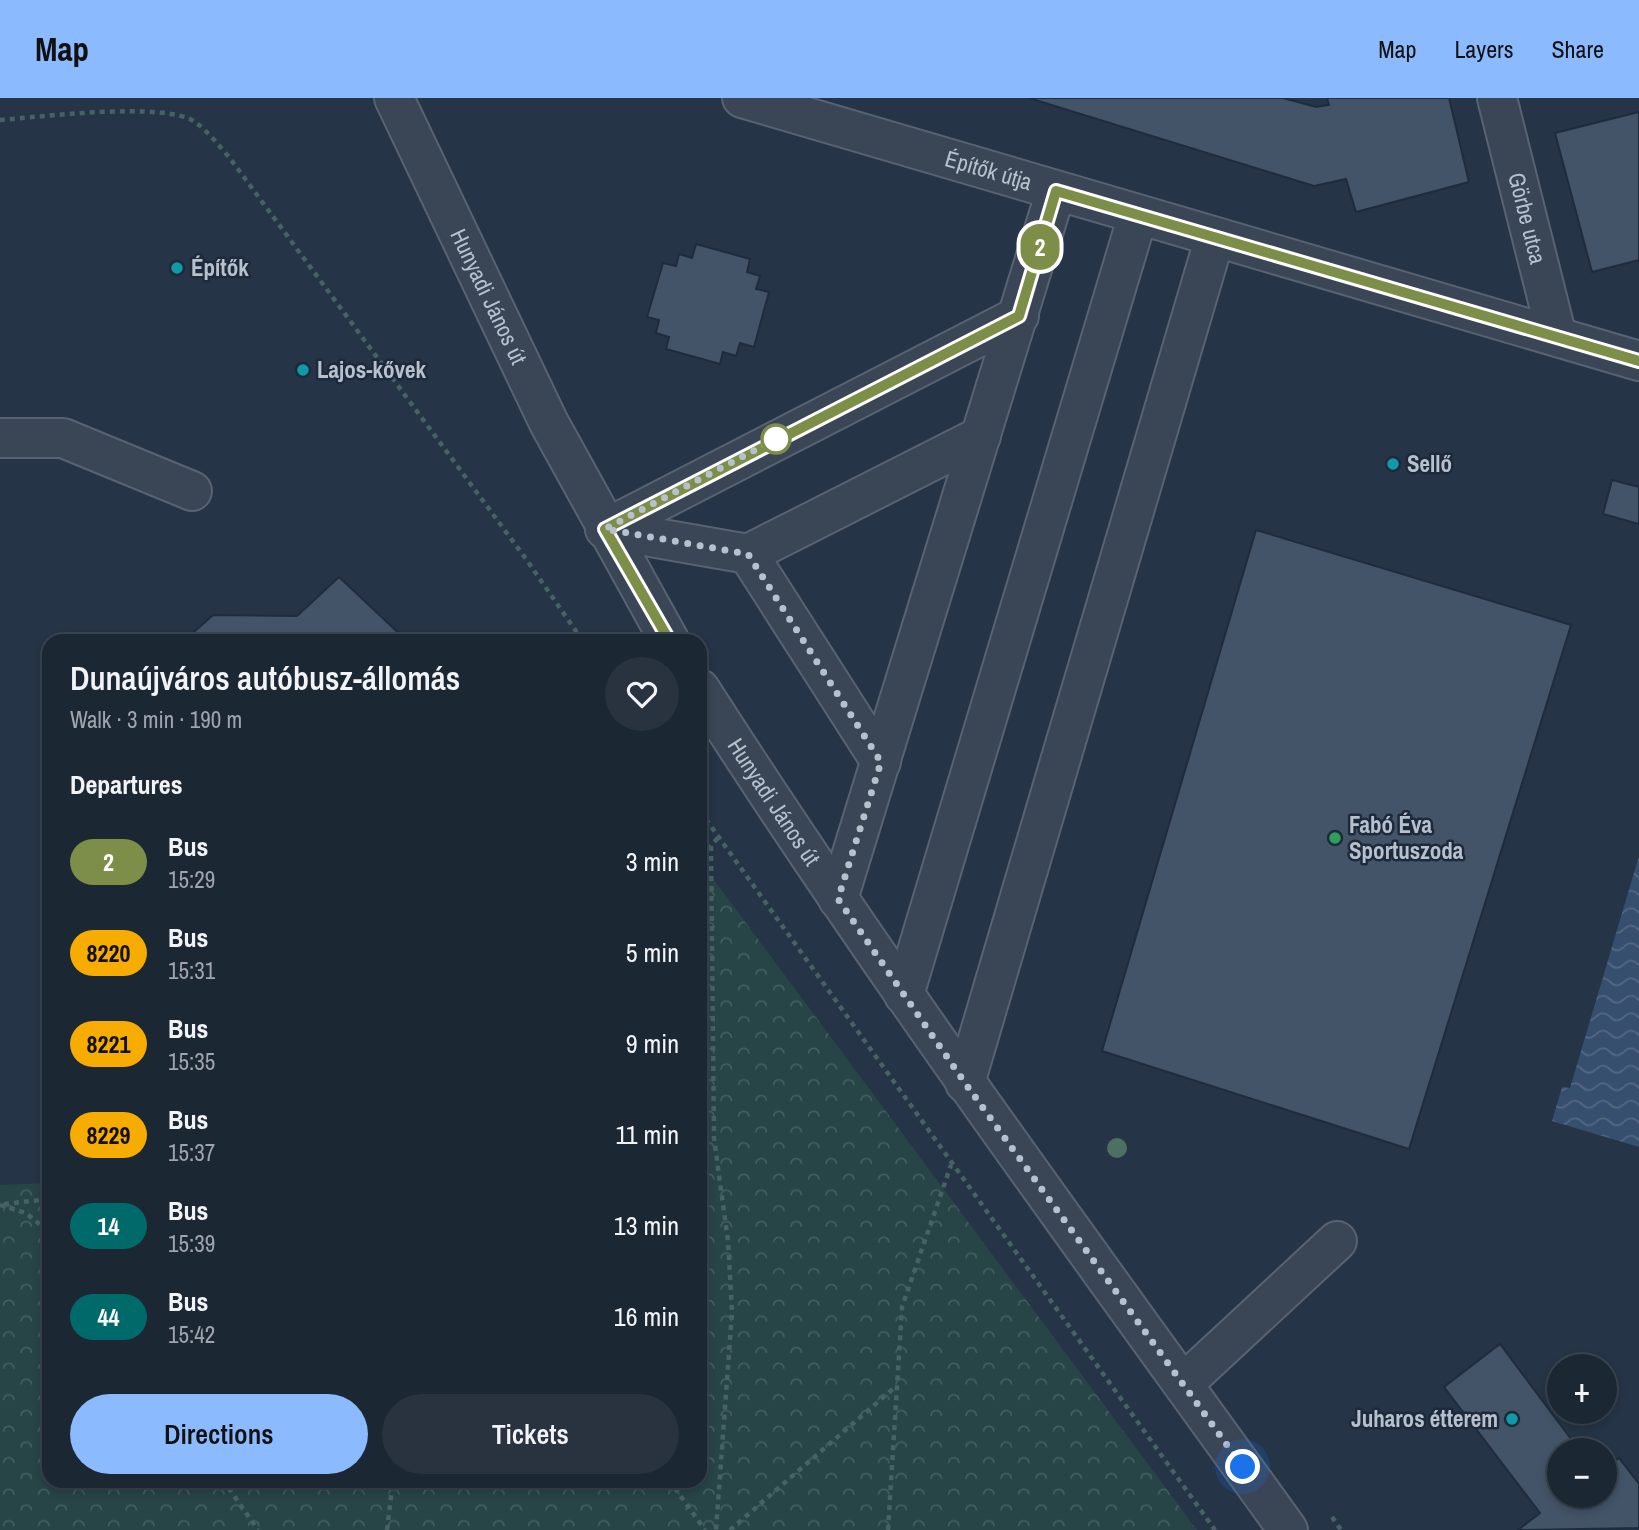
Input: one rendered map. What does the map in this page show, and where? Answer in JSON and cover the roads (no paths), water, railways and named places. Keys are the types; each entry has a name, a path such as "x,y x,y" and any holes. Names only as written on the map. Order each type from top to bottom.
{"street":[{"name":"Hunyadi János út","path":"394,98 549,423 605,529 666,634"},
{"name":"Építők útja","path":"742,98 1639,361"},
{"name":"Görbe utca","path":"1497,98 1557,337"},
{"path":"838,899 1056,191"},
{"path":"904,995 1138,215"},
{"path":"965,1083 1215,237"},
{"path":"605,529 1019,316"},
{"path":"605,529 748,554 981,436"},
{"path":"0,438 63,438 192,491"},
{"path":"748,554 881,762"},
{"name":"Hunyadi János út","path":"707,700 838,899 965,1083 1288,1530"},
{"path":"1183,1384 1337,1241"}],"water":[{"path":"1639,856 1639,1147 1552,1121 1562,1087 1570,1088"}],"place":[{"name":"Építők","path":"177,268"},
{"name":"Lajos-kővek","path":"303,370"},
{"name":"Sellő","path":"1393,464"},
{"name":"Fabó Éva Sportuszoda","path":"1335,838"},
{"name":"Juharos étterem","path":"1512,1419"}]}
